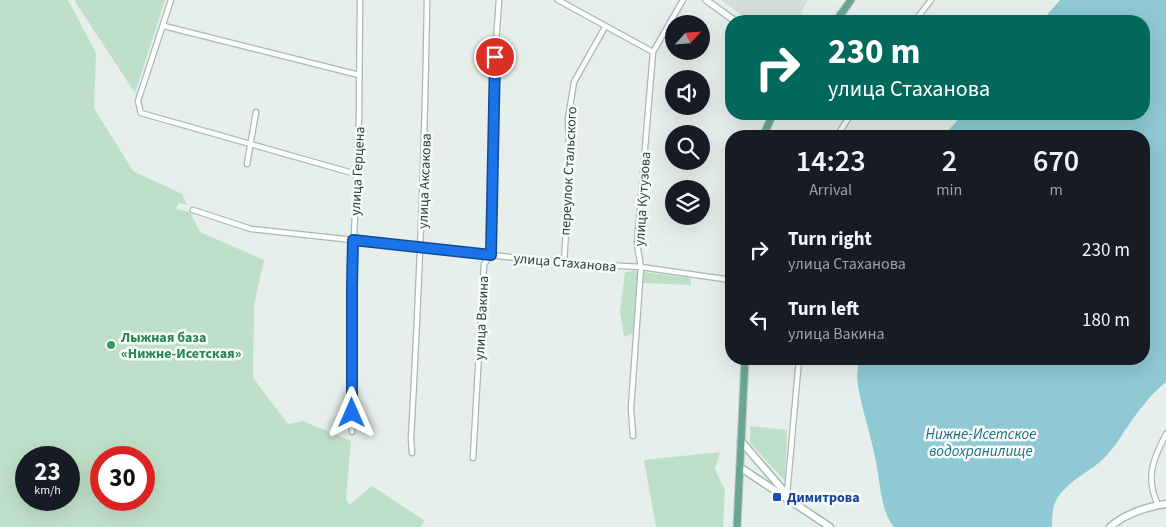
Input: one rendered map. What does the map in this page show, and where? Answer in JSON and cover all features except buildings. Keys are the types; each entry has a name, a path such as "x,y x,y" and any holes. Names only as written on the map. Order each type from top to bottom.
{"main road":[{"path":"840,15 851,0"},
{"path":"737,527 745,365"},
{"path":"741,441 794,503"},
{"path":"741,468 830,527"},
{"path":"1110,527 1132,513 1166,504"}],"street":[{"path":"171,0 138,101 141,113 356,174"},
{"name":"улица Герцена","path":"352,432 352,286 359,117 360,0"},
{"name":"улица Аксакова","path":"412,452 411,438 422,247 427,0"},
{"name":"улица Вакина","path":"473,458 484,264 491,255 495,57 499,0"},
{"path":"558,0 653,52"},
{"name":"улица Кутузова","path":"633,436 631,408 641,267 637,244 653,52 683,0"},
{"path":"706,0 727,15"},
{"path":"920,15 931,0"},
{"path":"164,26 359,75"},
{"name":"переулок Стальского","path":"564,263 570,166 568,118 574,82 605,27"},
{"path":"246,164 256,112"},
{"name":"улица Стаханова","path":"193,210 251,229 564,263 610,267 641,267 725,279"},
{"path":"787,495 798,365"},
{"path":"1158,505 1153,495 1151,482 1154,456 1166,434"}],"shaded area":[{"path":"721,0 808,0 801,13 804,15 742,15"}],"green space":[{"path":"0,0 68,0 96,53 94,108 133,171 182,194 187,205 179,203 176,209 190,212 200,232 264,260 254,305 253,378 288,424 303,421 351,441 346,498 349,505 372,486 425,521 420,527 0,527"},
{"path":"74,0 165,0 135,93"},
{"path":"635,271 691,278 691,285 643,283 634,333 624,337 620,312 625,272"},
{"path":"750,426 787,430 785,481 750,443"},
{"path":"720,452 715,469 725,491 723,527 656,527 644,460"}],"water":[{"name":"Нижне-Исетское водохранилище","path":"1060,0 1166,0 1166,382 1136,414 1108,454 1063,490 1053,508 1052,527 894,527 889,520 883,503 877,465 860,398 857,378 859,365 1150,365 1150,130 949,130 958,120 1150,120 1150,15 1047,15"}],"place":[{"name":"Лыжная база «Нижне-Исетская»","path":"111,345"},
{"name":"Димитрова","path":"777,497"}],"route":[{"path":"352,413 353,240 491,255 495,57"}]}
